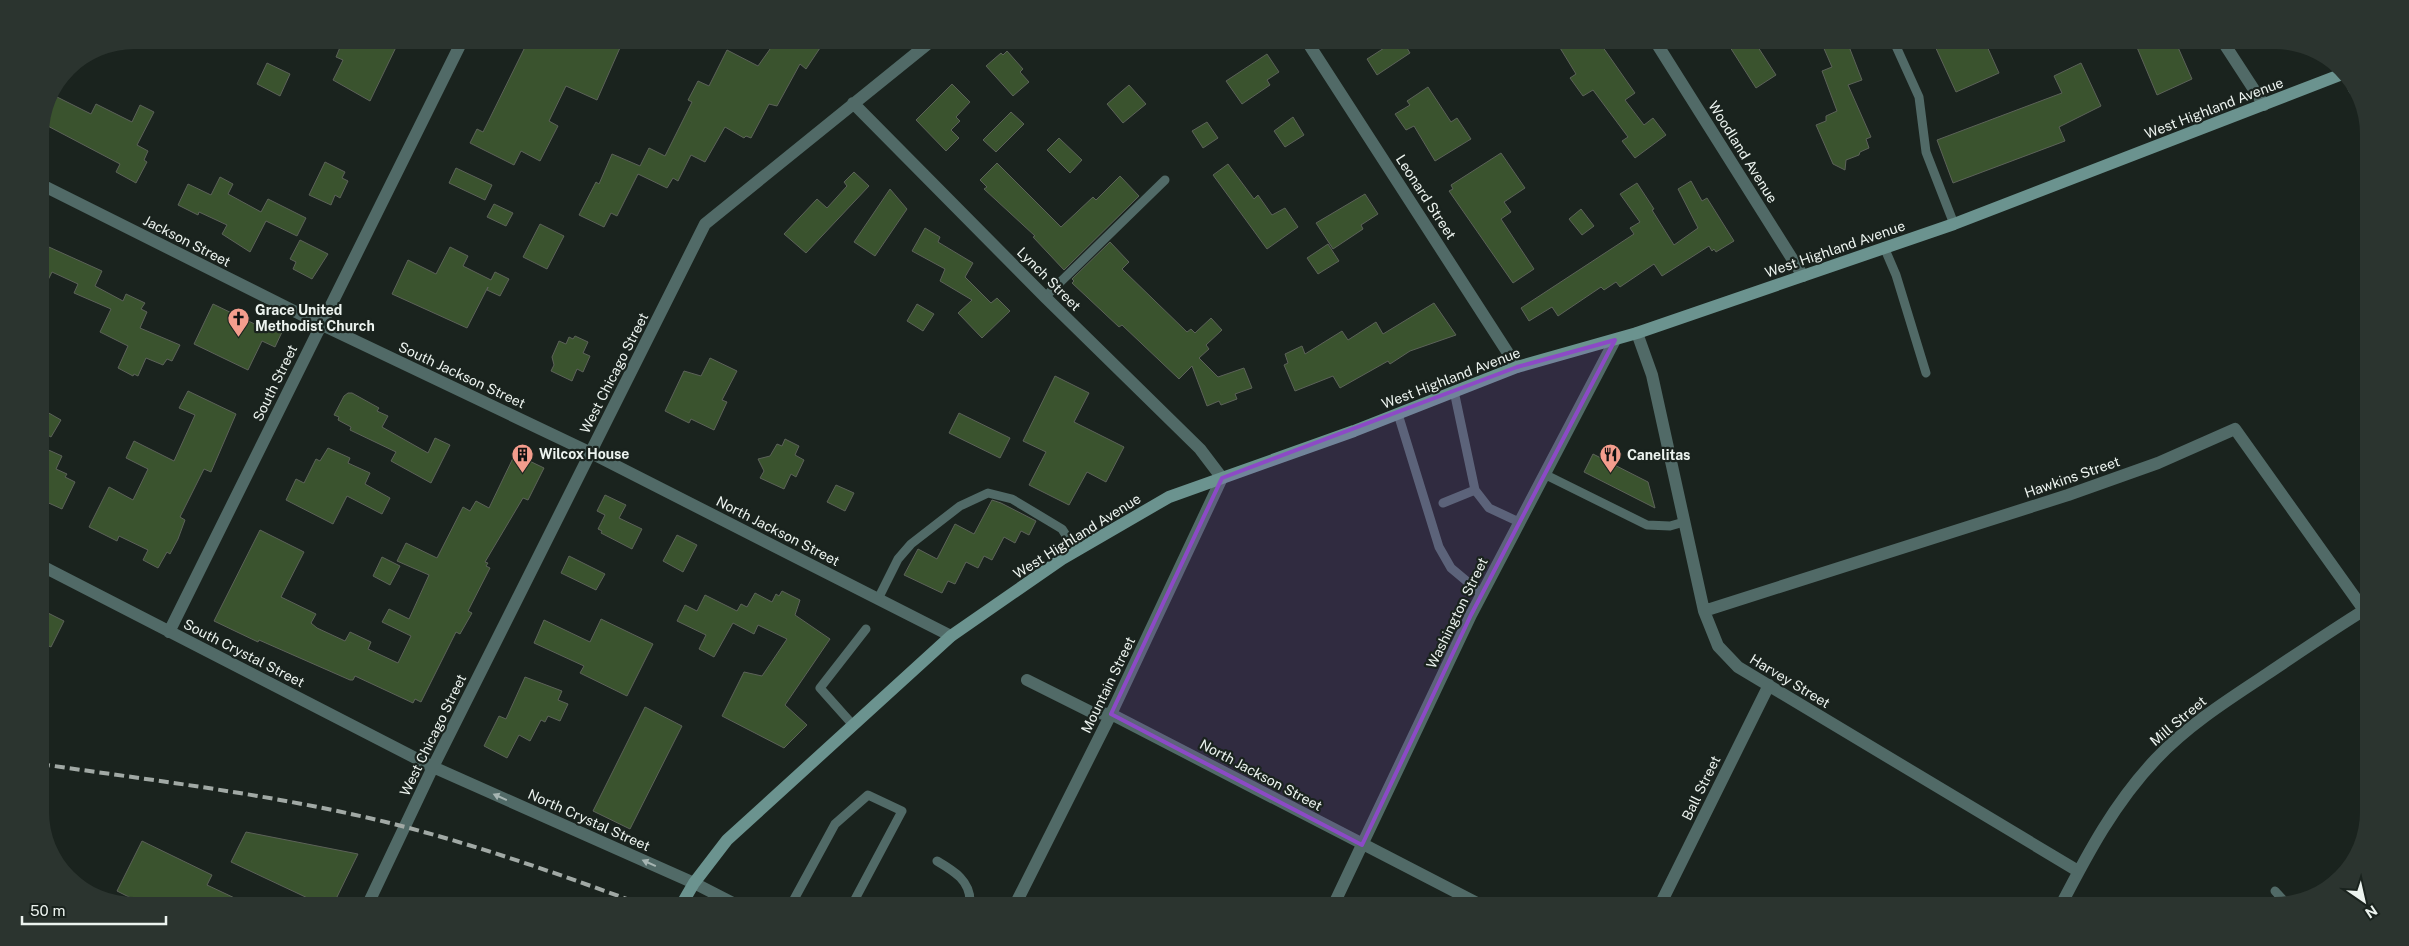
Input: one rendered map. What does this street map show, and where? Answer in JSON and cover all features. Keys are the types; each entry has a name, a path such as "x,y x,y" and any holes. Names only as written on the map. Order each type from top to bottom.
{"main road":[{"name":"West Highland Avenue","path":"687,897 694,883 727,840 951,636 1076,551 1169,497 1398,414 1517,368 1637,333 1954,224 2337,76"}],"street":[{"name":"South Street","path":"169,632 458,49"},
{"name":"West Chicago Street","path":"371,897 433,767 706,224 916,49"},
{"name":"Leonard Street","path":"1312,49 1517,368"},
{"name":"Woodland Avenue","path":"1660,49 1803,276"},
{"path":"2228,49 2264,104"},
{"name":"Lynch Street","path":"853,102 1045,297 1200,449 1222,478"},
{"name":"Jackson Street","path":"49,188 320,324"},
{"name":"South Jackson Street","path":"320,324 591,453"},
{"name":"Harvey Street","path":"1637,333 1652,375 1704,611 1718,646 1738,667 2078,871"},
{"name":"Washington Street","path":"1337,897 1482,594 1615,340"},
{"name":"Hawkins Street","path":"1704,611 2068,495 2158,463 2235,429 2360,602"},
{"name":"North Jackson Street","path":"591,453 951,636"},
{"name":"Mountain Street","path":"1019,897 1111,714 1222,478"},
{"name":"South Crystal Street","path":"49,570 433,767"},
{"name":"Mill Street","path":"2065,897 2078,871 2120,804 2157,758 2189,729 2232,697 2360,612"},
{"name":"North Jackson Street","path":"1027,680 1094,713 1111,714 1465,897"},
{"name":"Ball Street","path":"1664,897 1769,686"},
{"name":"North Crystal Street","path":"433,767 694,883 721,897"}],"lane":[{"path":"1897,49 1919,97 1926,152 1954,224"},
{"path":"1045,297 1165,180"},
{"path":"1884,247 1896,275 1926,373"},
{"path":"1454,391 1475,490 1489,508 1519,522"},
{"path":"1398,414 1439,547 1451,568 1482,594"},
{"path":"1544,474 1647,525 1670,526 1684,522"},
{"path":"1443,502 1475,490"},
{"path":"878,599 898,560 911,544 960,506 988,493 1012,499 1062,529 1076,551"},
{"path":"854,725 820,688 866,629"},
{"path":"795,897 835,824 868,795 902,811 856,897"},
{"path":"937,862 958,873 970,897"},
{"path":"2275,891 2281,897"}],"highlighted area":[{"path":"1615,340 1471,615 1362,845 1111,714 1222,478 1517,367"}],"building":[{"path":"339,49 395,49 370,101 333,80 343,60 336,57"},
{"path":"524,49 619,49 597,100 566,86 549,121 558,126 540,161 521,151 514,165 470,143 477,129 483,132"},
{"path":"770,49 819,49 806,69 800,64 777,106 769,104 751,138 746,136 744,138 725,127 705,162 691,155 678,181 673,178 667,188 638,174 617,216 611,213 604,227 579,215 596,182 599,184 612,154 640,166 649,148 665,156 692,102 688,100 698,81 709,86 727,50 758,66"},
{"path":"1383,49 1408,49 1410,53 1377,75 1367,59"},
{"path":"1561,49 1604,49 1635,93 1625,100 1644,125 1653,118 1666,135 1635,158 1622,141 1628,137 1593,90 1583,96 1570,78 1576,74"},
{"path":"1731,49 1759,49 1776,75 1756,88"},
{"path":"1824,49 1850,49 1862,80 1848,85 1871,137 1866,139 1869,148 1860,152 1859,155 1846,160 1845,170 1833,164 1816,125 1826,121 1826,116 1837,111 1822,71 1832,67"},
{"path":"1936,49 1988,49 1999,73 1956,92"},
{"path":"2138,49 2179,49 2192,79 2157,95"},
{"path":"1007,51 1023,69 1020,72 1029,82 1013,96 986,66 1001,53 1003,55"},
{"path":"1267,54 1279,72 1267,80 1270,85 1242,104 1226,81"},
{"path":"267,63 290,74 280,96 257,84"},
{"path":"2081,63 2101,106 2059,127 2065,141 1953,183 1937,140 2062,93 2054,76"},
{"path":"952,84 970,102 956,117 960,121 951,130 959,138 946,151 916,120"},
{"path":"1129,85 1146,104 1123,123 1107,104"},
{"path":"1428,87 1451,122 1457,118 1471,139 1435,161 1414,126 1406,130 1395,114 1410,105 1407,101"},
{"path":"57,97 91,114 96,104 132,122 140,105 154,112 137,145 148,151 144,160 147,162 136,183 116,172 120,164 49,127 50,117"},
{"path":"1011,112 1024,124 996,152 983,140"},
{"path":"1293,117 1304,135 1285,147 1274,131"},
{"path":"1207,122 1218,138 1203,148 1192,131"},
{"path":"1059,138 1082,160 1070,173 1047,150"},
{"path":"1501,153 1525,188 1504,202 1511,212 1501,219 1534,269 1513,283 1449,191 1453,189 1451,185"},
{"path":"325,162 345,172 342,178 348,181 340,198 335,195 331,205 309,195"},
{"path":"997,163 1061,227 1093,197 1096,200 1120,176 1139,196 1064,270 1033,237 1035,236 984,189 987,187 980,180"},
{"path":"1228,164 1254,199 1258,195 1272,215 1285,208 1298,227 1267,249 1213,175"},
{"path":"456,168 492,185 485,200 449,183"},
{"path":"854,172 869,186 806,253 784,234 817,199 827,208 847,186 844,182"},
{"path":"220,177 233,184 228,194 261,212 268,199 306,218 297,236 266,221 250,252 222,234 227,225 199,212 198,215 178,205 188,184 211,195"},
{"path":"1691,181 1702,201 1707,198 1734,241 1716,252 1714,249 1712,251 1709,246 1662,276 1654,264 1620,287 1616,282 1604,290 1601,287 1558,316 1552,307 1529,321 1521,308 1634,234 1630,228 1640,222 1620,194 1637,183 1674,245 1698,228 1678,189"},
{"path":"890,189 907,209 875,256 854,242"},
{"path":"1365,194 1378,214 1361,225 1363,229 1333,249 1316,223"},
{"path":"494,204 513,213 506,226 487,217"},
{"path":"1581,209 1594,226 1582,235 1569,219"},
{"path":"540,224 564,236 547,269 523,257"},
{"path":"925,228 940,237 938,242 973,263 965,277 991,303 997,298 1010,311 982,338 958,313 972,300 940,281 945,269 912,251"},
{"path":"300,240 328,254 312,279 293,269 296,262 290,259"},
{"path":"1110,242 1129,262 1122,269 1187,332 1191,329 1195,333 1211,318 1222,330 1206,345 1209,349 1199,358 1218,377 1244,368 1252,388 1235,394 1237,399 1221,405 1219,401 1207,406 1192,366 1179,379 1122,325 1119,327 1072,283 1074,281 1072,279"},
{"path":"1328,244 1339,261 1318,274 1307,258"},
{"path":"49,247 102,271 95,286 123,301 126,294 145,303 141,309 147,312 140,328 180,345 172,361 167,359 163,365 146,358 138,376 134,374 133,376 118,368 128,346 100,332 111,309 74,293 78,284 52,272 49,278"},
{"path":"450,247 468,256 463,266 491,280 495,272 509,279 500,296 487,290 488,287 467,328 392,294 408,260 436,274"},
{"path":"1434,303 1456,335 1410,351 1390,364 1388,361 1340,388 1333,376 1295,391 1284,365 1288,363 1285,354 1302,346 1305,354 1342,331 1348,340 1376,322 1383,334"},
{"name":"Grace United Methodist Church","path":"213,304 265,329 267,325 282,332 275,347 262,341 248,370 194,344"},
{"path":"917,304 934,314 923,331 907,321"},
{"path":"575,336 588,342 583,353 590,356 583,372 577,369 572,381 551,371 554,365 552,357 559,341 566,344 569,337 573,339"},
{"path":"710,358 737,371 722,400 727,402 714,430 691,419 689,423 665,411 684,371 701,376"},
{"path":"1055,376 1089,393 1074,422 1124,447 1106,482 1087,472 1069,505 1029,485 1046,452 1023,441"},
{"path":"188,391 236,414 211,472 204,469 180,517 185,520 178,539 170,554 167,552 158,568 143,560 148,550 119,536 117,541 89,527 109,487 133,500 148,469 126,458 134,441 174,461 195,415 179,408"},
{"path":"352,393 379,408 377,411 388,416 382,427 428,453 435,438 450,445 431,483 391,461 396,452 350,430 351,427 338,420 339,417 334,415 344,396"},
{"path":"49,413 61,420 51,437 49,436"},
{"path":"959,413 1010,438 1000,458 949,433"},
{"path":"785,439 799,446 795,455 804,460 796,477 791,474 784,489 760,478 764,471 758,459 770,456 777,444 782,446"},
{"path":"328,448 350,458 348,463 370,473 365,484 390,498 382,514 347,496 333,524 286,500 296,479 304,483 316,459 320,461"},
{"path":"49,450 62,456 56,469 67,474 65,477 75,482 62,509 49,503"},
{"path":"515,454 544,468 528,500 523,498 485,562 488,563 486,566 490,568 468,611 472,613 460,634 456,632 421,702 415,699 413,703 355,676 353,680 350,680 259,640 258,642 214,621 260,530 304,552 281,597 316,614 311,623 317,628 345,641 350,632 371,642 368,649 398,663 411,636 382,622 389,609 409,619 429,575 397,561 406,543 437,558 463,507 470,511 476,501 489,508"},
{"path":"1593,454 1648,482 1655,508 1584,472"},
{"path":"836,485 854,493 845,511 827,502"},
{"path":"605,495 626,505 619,518 642,529 632,549 601,533 602,531 598,529 605,515 597,511"},
{"path":"992,500 1036,521 1029,535 1021,531 1015,543 1004,537 992,560 984,556 978,568 966,562 955,584 948,581 942,593 904,575 918,549 937,559 955,524 974,534"},
{"path":"677,535 697,545 683,572 663,561"},
{"path":"569,556 605,574 596,590 561,573"},
{"path":"382,557 400,566 390,585 373,576"},
{"path":"782,591 800,600 795,615 830,639 785,705 807,725 784,748 722,716 744,672 762,676 787,639 758,625 754,634 733,623 714,657 699,649 706,635 677,621 685,605 697,611 705,595 737,611 741,604 747,607 755,593 772,602 776,594 779,596"},
{"path":"49,614 64,621 51,647 49,646"},
{"path":"601,619 653,644 627,696 580,673 584,666 534,643 544,620 590,642"},
{"path":"525,677 562,691 558,700 568,704 560,721 548,716 545,722 541,720 530,741 519,735 507,758 484,746 499,716 506,719"},
{"path":"645,707 682,726 630,829 593,811"},
{"path":"246,832 358,854 337,897 305,897 231,862"},
{"path":"142,841 212,875 207,885 232,897 134,897 128,897 117,891"}],"railway":[{"path":"49,765 246,794 369,818 436,835 621,897"}],"place":[{"name":"Grace United Methodist Church","path":"239,337"},
{"name":"Wilcox House","path":"523,473"},
{"name":"Canelitas","path":"1611,474"}]}
